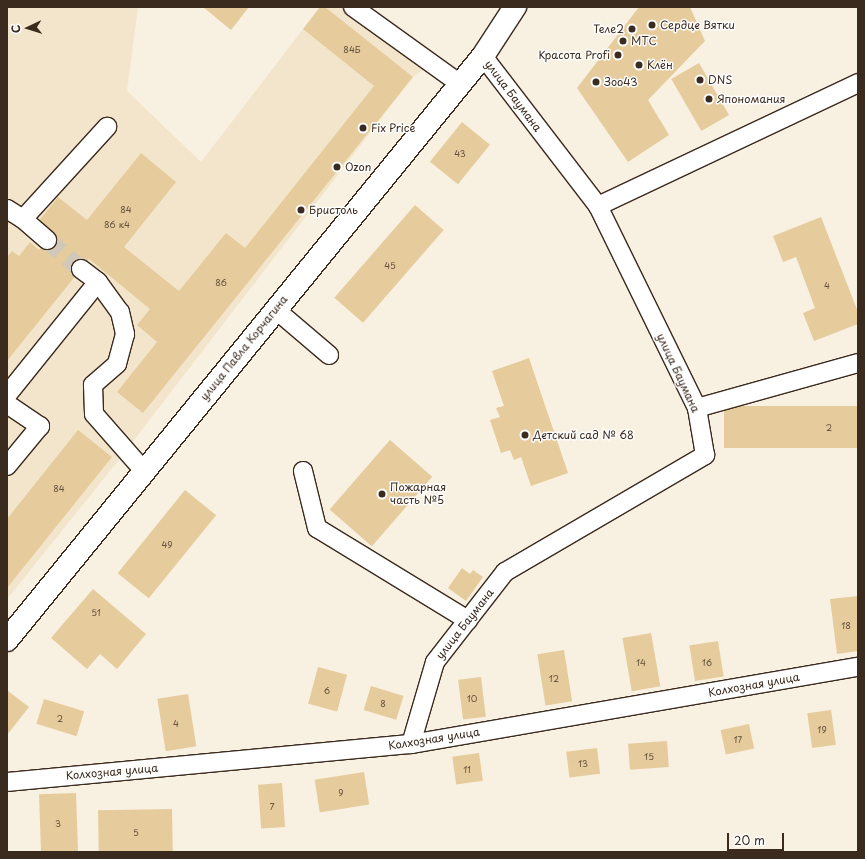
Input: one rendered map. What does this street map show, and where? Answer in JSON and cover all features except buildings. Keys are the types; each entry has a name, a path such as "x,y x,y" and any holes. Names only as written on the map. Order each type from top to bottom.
{"main road":[{"name":"улица Павла Корчагина","path":"7,640 483,56 508,11"}],"street":[{"path":"353,7 460,84"},
{"name":"улица Баумана","path":"411,744 436,662 505,572 705,455 697,408 598,206 483,56"},
{"path":"598,206 858,83"},
{"path":"23,219 106,127"},
{"path":"7,209 23,219 47,240"},
{"path":"81,269 98,282 120,312 124,334 117,364 93,384 94,414 144,471"},
{"path":"7,395 98,282"},
{"path":"275,310 329,355"},
{"path":"697,408 858,363"},
{"path":"7,404 40,426 7,466"},
{"path":"303,471 317,528 468,620"},
{"name":"Колхозная улица","path":"7,782 411,744 858,667"}],"shaded area":[{"path":"7,7 138,7 127,91 201,162 320,7 346,7 423,70 413,77 118,461 7,599"}],"tunnel":[{"path":"47,240 81,269"}],"place":[{"name":"Сердце Вятки","path":"652,25"},
{"name":"Теле2","path":"632,29"},
{"name":"МТС","path":"623,41"},
{"name":"Красота Profi","path":"618,55"},
{"name":"Клён","path":"639,65"},
{"name":"DNS","path":"700,80"},
{"name":"Зоо43","path":"596,82"},
{"name":"Япономания","path":"709,99"},
{"name":"Fix Price","path":"363,128"},
{"name":"Ozon","path":"337,167"},
{"name":"Бристоль","path":"301,210"},
{"name":"Детский сад № 68","path":"525,435"},
{"name":"Пожарная часть №5","path":"382,494"}]}
